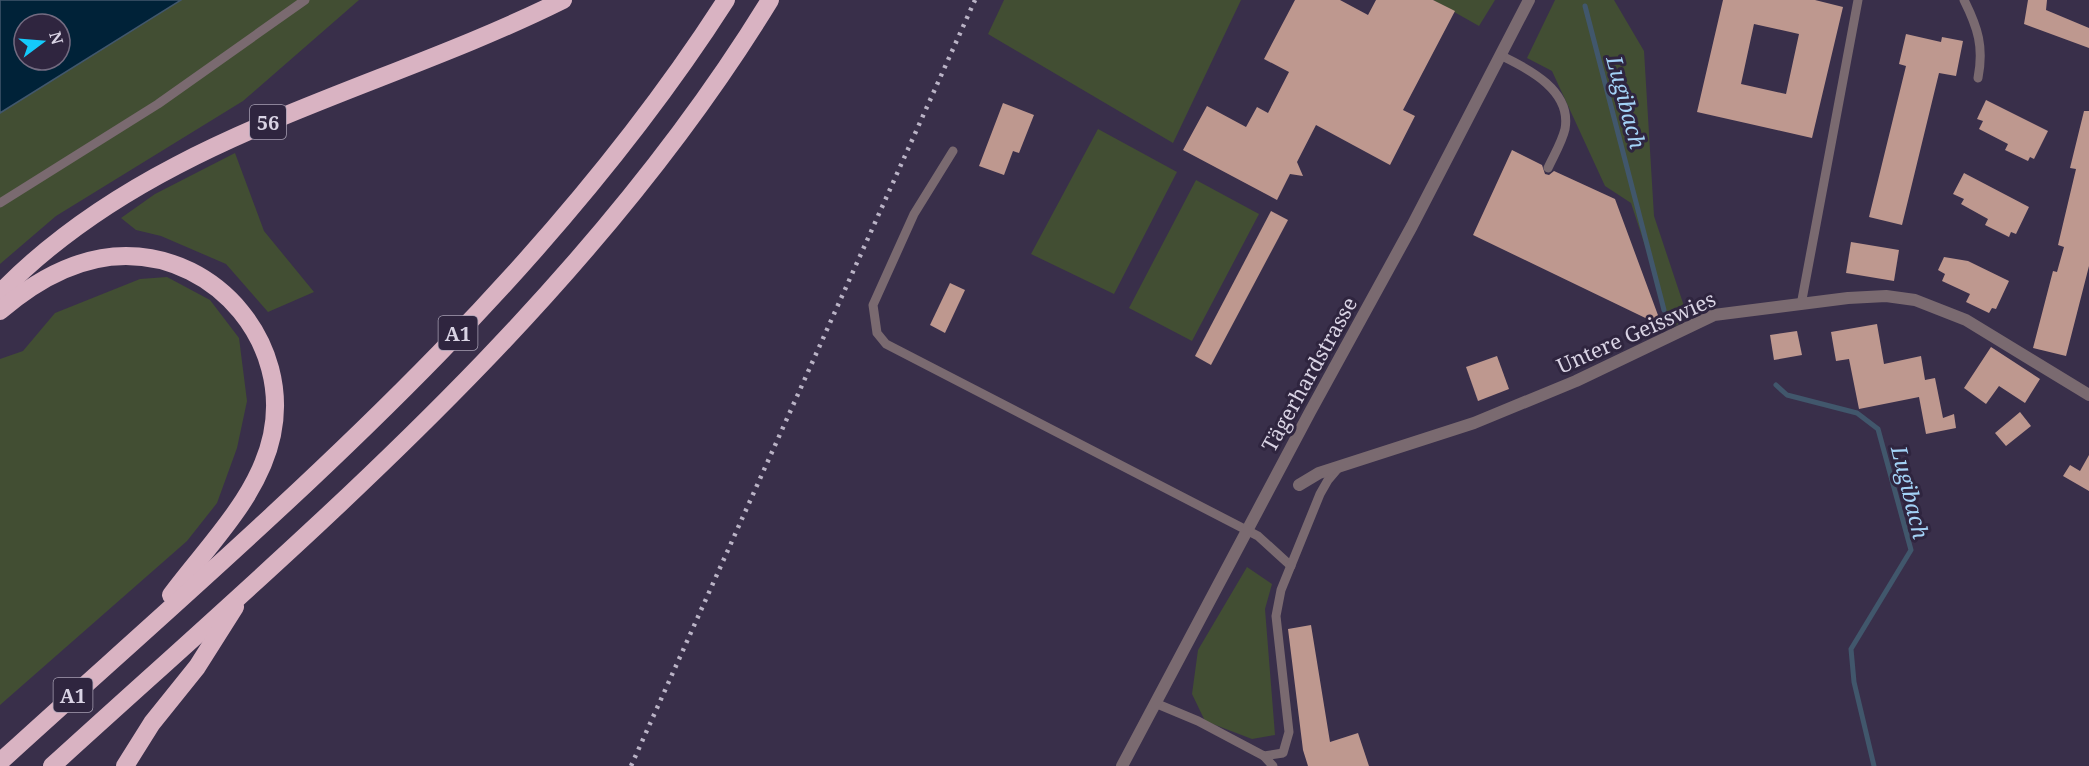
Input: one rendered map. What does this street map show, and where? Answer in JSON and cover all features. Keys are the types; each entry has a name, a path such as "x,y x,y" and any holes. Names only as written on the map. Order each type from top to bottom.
{"highway":[{"name":"56","path":"0,293 55,243 164,172 269,122 474,41 563,0"},
{"name":"A1","path":"0,762 346,444 510,279 625,144 678,72 726,0"},
{"name":"A1","path":"52,766 249,586 445,402 569,271 683,131 770,0"},
{"path":"0,311 28,289 74,266 104,258 142,257 183,268 217,286 244,313 260,338 273,384 275,408 272,435 262,464 251,489 233,515 147,628"},
{"path":"125,766 164,708 197,667 249,586"}],"street":[{"name":"Tägerhardstrasse","path":"1122,766 1502,56 1529,0"},
{"name":"Untere Geisswies","path":"1299,485 1319,473 1474,423 1576,381 1714,315 1743,309 1886,296 1915,300 1966,320 2089,395"}],"lane":[{"path":"0,203 158,104 305,0"},
{"path":"1801,305 1858,0"},
{"path":"1964,0 1975,26 1983,55 1978,78"},
{"path":"1502,56 1539,76 1551,87 1564,112 1566,126 1548,168"},
{"path":"953,151 914,214 873,305 877,333 886,344 1246,532 1258,536 1291,566"},
{"path":"1264,756 1283,753 1289,732 1276,615 1281,590 1320,494 1339,467"},
{"path":"1155,703 1198,721 1264,756 1273,766"}],"green space":[{"path":"181,0 359,0 243,101 56,216 0,264 0,113 66,72 72,72 72,68"},
{"path":"1004,0 1241,0 1173,143 988,34"},
{"path":"1433,0 1495,0 1479,26"},
{"path":"1555,0 1614,0 1644,51 1654,216 1688,318 1672,328 1631,203 1605,186 1552,71 1527,58"},
{"path":"1098,129 1177,172 1114,294 1031,254"},
{"path":"235,153 264,231 314,292 268,312 226,264 161,236 136,230 121,218 155,194"},
{"path":"1196,180 1259,214 1192,341 1129,308"},
{"path":"167,277 210,300 239,338 247,401 237,448 217,503 187,541 0,705 0,359 23,351 55,313 140,279"},
{"path":"1247,567 1272,584 1265,609 1275,735 1252,739 1205,721 1192,694 1198,650"}],"water":[{"path":"0,0 181,0 72,68 72,12 12,12 12,72 66,72 0,113"}],"building":[{"path":"1295,0 1340,0 1368,15 1376,0 1433,0 1455,11 1403,110 1415,116 1390,165 1316,125 1297,162 1303,176 1290,174 1277,200 1183,150 1207,106 1246,127 1257,107 1268,113 1289,72 1264,59"},
{"path":"1723,0 1815,0 1843,7 1812,138 1697,112","holes":["1754,24 1799,34 1786,94 1741,84"]},
{"path":"2028,0 2047,0 2046,10 2089,28 2089,48 2024,24"},
{"path":"1906,34 1941,42 1942,37 1963,41 1956,76 1939,73 1902,225 1869,217 1906,66 1899,64"},
{"path":"1986,100 2048,131 2034,159 2030,157 2028,161 2005,150 2008,144 1979,129 1983,121 1977,119"},
{"path":"1003,103 1034,115 1019,153 1013,151 1004,175 979,166"},
{"path":"2084,111 2089,111 2089,266 2066,356 2033,348 2053,271 2057,272 2064,247 2058,245 2076,169 2070,168"},
{"path":"1512,150 1542,165 1545,174 1549,175 1554,171 1615,199 1662,326 1473,235"},
{"path":"1964,173 2029,207 2016,234 2011,232 2009,237 1985,225 1988,219 1961,204 1964,199 1953,194"},
{"path":"1271,211 1288,220 1211,365 1195,356"},
{"path":"1851,242 1899,250 1894,281 1846,273"},
{"path":"1944,257 1968,261 2009,281 1996,309 1992,308 1989,313 1966,302 1970,294 1942,281 1945,274 1938,270"},
{"path":"950,283 965,290 945,333 930,325"},
{"path":"1877,324 1884,364 1921,356 1925,380 1935,378 1943,418 1954,414 1956,428 1926,434 1919,397 1859,409 1849,359 1836,361 1831,332"},
{"path":"1797,331 1802,355 1774,360 1770,335"},
{"path":"1991,347 2040,379 2025,403 1999,386 1986,404 1964,388"},
{"path":"1497,356 1509,389 1478,401 1466,367"},
{"path":"2020,412 2031,426 2006,446 1995,433"},
{"path":"2089,455 2089,491 2063,476 2070,465 2080,471"},
{"path":"1311,625 1330,742 1358,733 1369,766 1308,766 1303,750 1288,629"}],"waterway":[{"name":"Lugibach","path":"1585,6 1664,310"},
{"name":"Lugibach","path":"1776,385 1787,395 1857,413 1878,429 1911,550 1851,649 1854,682 1874,766"}],"railway":[{"path":"631,766 975,0"}]}
